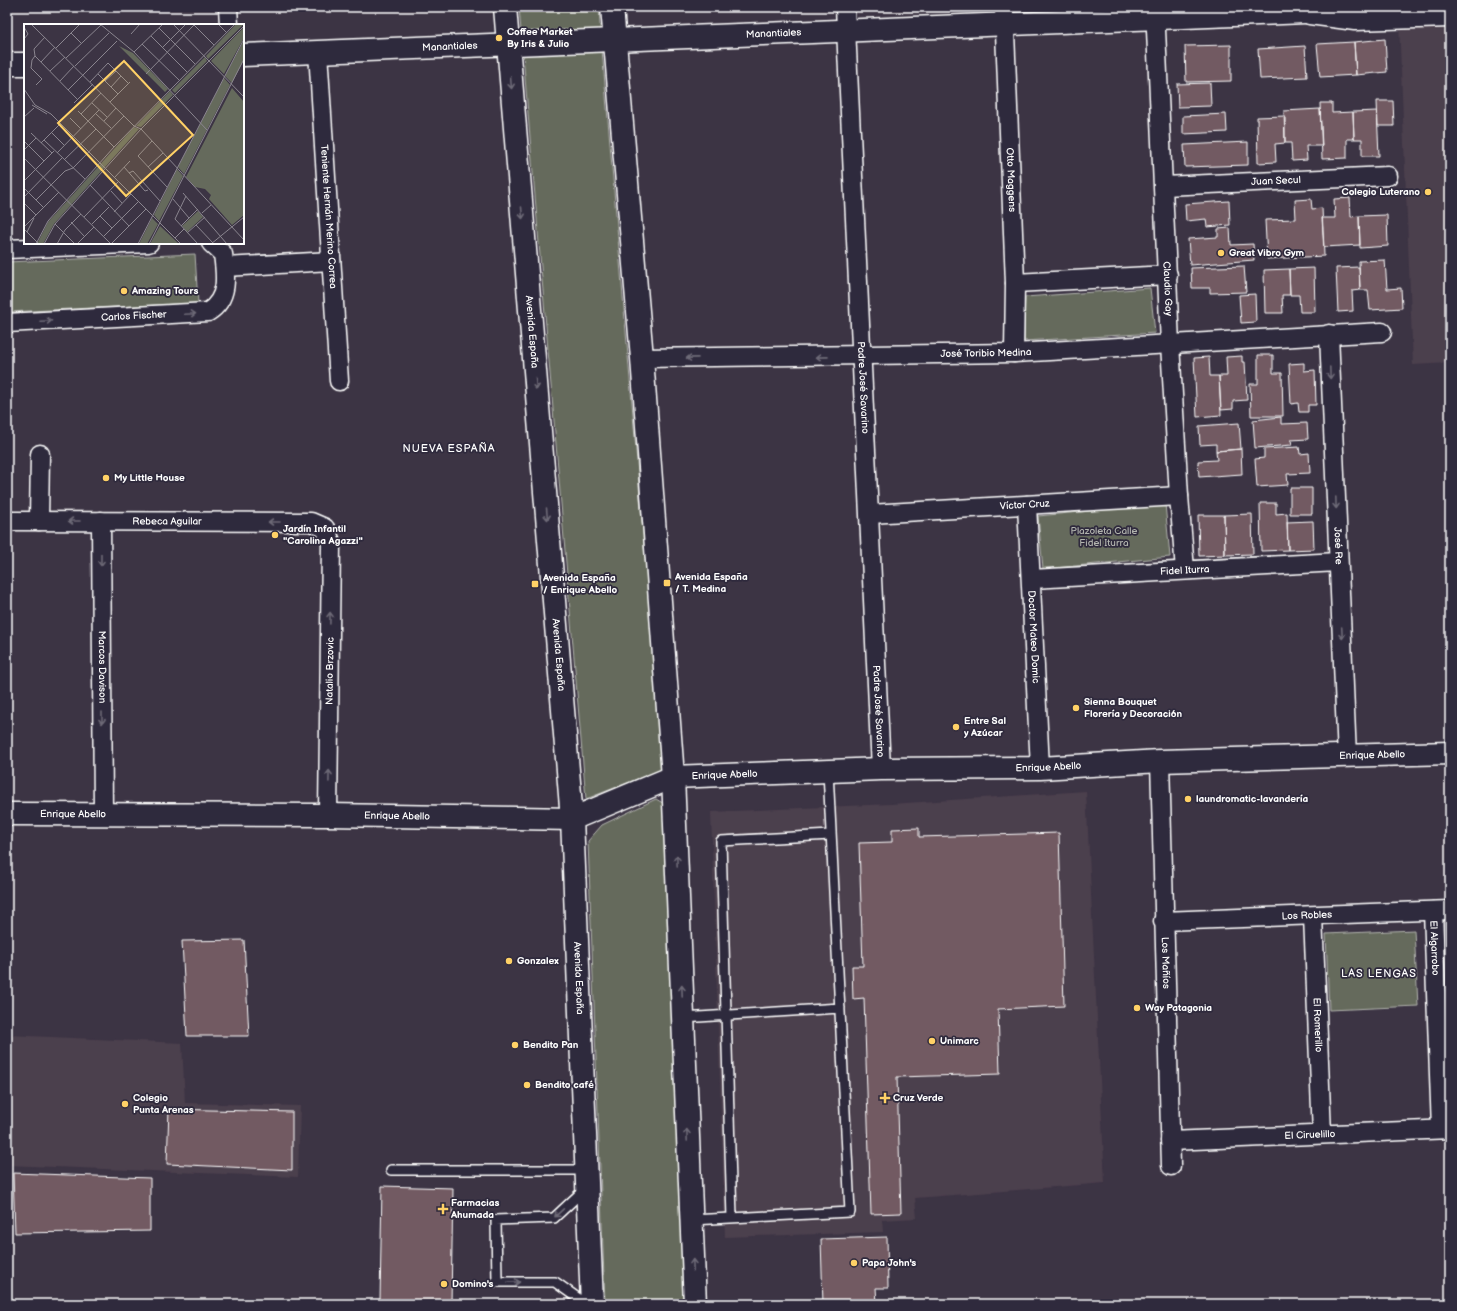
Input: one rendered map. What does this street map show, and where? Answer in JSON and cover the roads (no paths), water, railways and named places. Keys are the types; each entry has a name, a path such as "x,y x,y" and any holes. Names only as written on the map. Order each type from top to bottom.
{"main road":[{"name":"Avenida España","path":"505,7 572,819 592,1304"},
{"path":"612,7 642,358 673,777 695,1304"},
{"path":"1305,12 1327,7"},
{"name":"Manantiales","path":"244,55 846,30 1004,15 1155,12 1305,12"},
{"path":"1305,12 1355,19 1450,16"},
{"path":"7,64 24,64"},
{"name":"Enrique Abello","path":"7,814 328,815 572,819 673,777 881,769 1040,768 1160,760 1347,757 1450,753"}],"street":[{"path":"228,7 229,24"},
{"name":"Padre José Savarino","path":"845,7 881,769"},
{"name":"Claudio Gay","path":"1155,12 1170,344 1185,570"},
{"name":"Otto Maggens","path":"1004,15 1015,283 1014,353"},
{"name":"Teniente Hernán Merino Correa","path":"318,52 339,381"},
{"name":"Juan Secul","path":"1164,186 1388,176"},
{"path":"7,249 125,244"},
{"name":"Carlos Fischer","path":"7,323 202,314 215,308 222,300 224,294 225,266 223,254 212,244"},
{"path":"225,266 331,261"},
{"path":"1015,283 1168,275"},
{"name":"José Toribio Medina","path":"642,358 1014,353 1382,332"},
{"name":"José Re","path":"1329,334 1347,757"},
{"path":"39,521 40,454"},
{"name":"Víctor Cruz","path":"870,514 1179,496"},
{"name":"Doctor Mateo Domic","path":"1027,505 1032,579 1040,768"},
{"name":"Rebeca Aguilar","path":"7,521 311,522 325,528"},
{"name":"Marcos Davison","path":"101,521 103,814"},
{"name":"Natalio Brzovic","path":"325,528 331,542 328,815"},
{"name":"Fidel Iturra","path":"1032,579 1338,562"},
{"name":"Los Mañíos","path":"1160,760 1163,921 1171,1166"},
{"name":"Los Robles","path":"1163,921 1442,910"},
{"name":"El Algarrobo","path":"1442,910 1445,1129"},
{"name":"El Romerillo","path":"1313,916 1322,1134"},
{"name":"El Ciruelillo","path":"1170,1140 1445,1129"}],"lane":[{"path":"691,1220 850,1212 828,771"},
{"path":"732,1218 721,841 831,835"},
{"path":"683,1018 840,1008"},
{"path":"391,1170 587,1178"},
{"path":"586,1304 555,1282 497,1282 496,1220 554,1218 587,1178"}],"place":[{"name":"Coffee Market By Iris & Julio","path":"499,38"},
{"name":"Colegio Luterano","path":"1428,192"},
{"name":"Great Vibro Gym","path":"1221,253"},
{"name":"Amazing Tours","path":"124,291"},
{"name":"My Little House","path":"106,478"},
{"name":"Jardín Infantil \"Carolina Agazzi\"","path":"275,535"},
{"name":"Avenida España / T. Medina","path":"667,583"},
{"name":"Avenida España / Enrique Abello","path":"535,584"},
{"name":"Sienna Bouquet Florería y Decoración","path":"1076,708"},
{"name":"Entre Sal y Azúcar","path":"956,727"},
{"name":"laundromatic-lavandería","path":"1188,799"},
{"name":"Gonzalex","path":"509,961"},
{"name":"Way Patagonia","path":"1137,1008"},
{"name":"Unimarc","path":"932,1041"},
{"name":"Bendito Pan","path":"515,1045"},
{"name":"Bendito café","path":"527,1085"},
{"name":"Cruz Verde","path":"885,1098"},
{"name":"Colegio Punta Arenas","path":"125,1104"},
{"name":"Farmacias Ahumada","path":"443,1209"},
{"name":"Papa John's","path":"854,1263"},
{"name":"Domino's","path":"444,1284"}],"district":[{"name":"NUEVA ESPAÑA","path":"449,448"},
{"name":"LAS LENGAS","path":"1379,973"}],"park label":[{"name":"Plazoleta Calle Fidel Iturra","path":"1104,536"}]}
